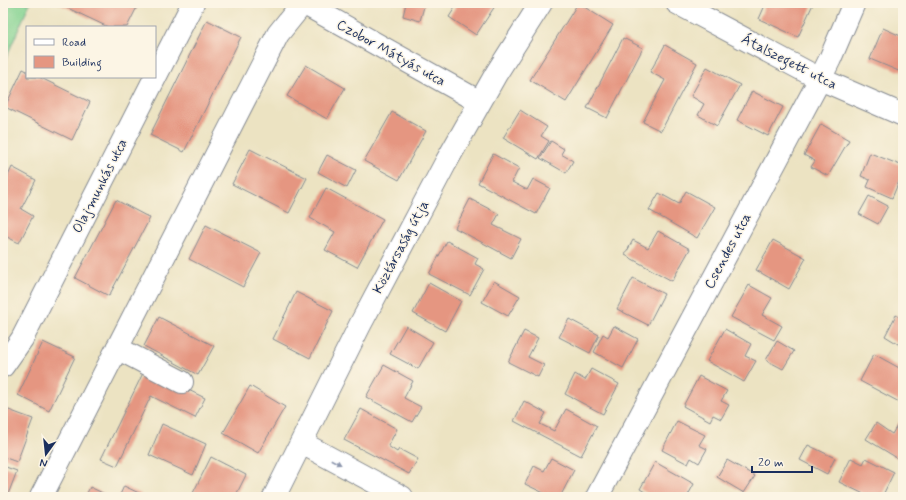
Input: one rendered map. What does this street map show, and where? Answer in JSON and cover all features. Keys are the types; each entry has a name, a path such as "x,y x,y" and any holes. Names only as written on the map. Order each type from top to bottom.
{"street":[{"name":"Olajmunkás utca","path":"156,76 193,3"},
{"name":"Czobor Mátyás utca","path":"303,3 480,102"},
{"path":"41,497 278,34 303,3"},
{"name":"Köztársaság útja","path":"274,497 360,325 480,102 541,3"},
{"name":"Átalszegett utca","path":"676,3 820,79 903,115"},
{"name":"Csendes utca","path":"597,497 820,79 854,3"},
{"name":"Olajmunkás utca","path":"3,366 22,339 155,78"},
{"path":"117,348 182,382"},
{"path":"302,443 377,492 402,497"}],"green space":[{"path":"3,3 30,3 3,65"}],"building":[{"path":"57,3 139,3 128,26 106,26"},
{"path":"406,3 425,3 420,21 403,16"},
{"path":"458,3 497,3 476,35 449,17"},
{"path":"578,3 613,25 566,102 530,80"},
{"path":"766,3 771,3 778,6 780,3 813,4 798,37 759,19"},
{"path":"207,20 241,37 184,152 150,135"},
{"path":"883,28 903,37 903,68 901,72 870,59"},
{"path":"623,38 643,48 607,118 587,108"},
{"path":"665,45 697,63 661,131 643,122 665,80 650,72"},
{"path":"306,65 345,88 327,119 287,96"},
{"path":"707,67 740,85 717,126 698,115 704,104 691,96"},
{"path":"23,69 26,70 26,78 41,78 90,102 72,140 5,107"},
{"path":"752,91 783,107 768,136 737,120"},
{"path":"520,110 547,127 541,136 549,141 538,159 503,138"},
{"path":"392,112 426,131 399,180 364,161"},
{"path":"821,124 849,140 828,176 811,167 815,161 804,155"},
{"path":"551,141 564,149 561,154 573,161 566,173 540,158"},
{"path":"250,149 307,178 289,213 232,184"},
{"path":"870,153 903,166 903,172 892,198 867,187 870,180 861,176"},
{"path":"493,154 519,168 512,182 527,190 533,179 550,188 536,214 478,183"},
{"path":"327,155 356,170 347,188 318,172"},
{"path":"12,167 36,180 21,209 33,216 19,243 3,235 3,175 7,178"},
{"path":"326,188 383,219 357,267 325,250 335,232 310,218"},
{"path":"686,191 715,207 697,238 649,210 659,193 679,204"},
{"path":"869,196 888,206 878,224 859,214"},
{"path":"470,199 499,214 493,225 521,239 511,258 455,228"},
{"path":"116,200 150,218 109,296 75,278"},
{"path":"206,225 261,253 243,287 189,259"},
{"path":"658,231 690,249 672,281 625,255 633,240 648,248"},
{"path":"773,240 806,258 789,289 756,270"},
{"path":"447,241 478,258 475,264 484,269 470,295 429,274"},
{"path":"633,278 664,294 648,325 617,309"},
{"path":"494,281 520,296 508,316 482,302"},
{"path":"429,283 461,301 445,331 413,313"},
{"path":"749,285 772,298 762,315 782,326 774,340 731,317"},
{"path":"296,292 333,311 310,358 273,339"},
{"path":"896,315 903,319 903,347 885,336"},
{"path":"159,317 214,346 198,375 144,346"},
{"path":"569,319 599,335 590,353 559,337"},
{"path":"406,326 433,342 418,369 390,354"},
{"path":"614,326 638,339 623,368 594,352 603,334 608,337"},
{"path":"725,329 751,344 745,356 756,361 744,382 707,361"},
{"path":"524,331 538,338 528,357 544,365 538,377 508,362"},
{"path":"777,341 794,351 783,369 766,360"},
{"path":"43,342 75,357 49,411 18,395"},
{"path":"874,354 903,370 903,404 860,381"},
{"path":"384,365 413,381 404,398 421,407 412,422 366,397"},
{"path":"145,369 205,398 195,418 151,396 117,466 101,459"},
{"path":"591,369 619,384 603,414 565,394 575,374 585,380"},
{"path":"699,376 727,391 721,401 729,405 721,419 713,415 710,421 683,406"},
{"path":"250,386 285,407 258,453 223,433"},
{"path":"524,401 546,413 540,424 554,431 566,409 597,426 581,456 514,421"},
{"path":"6,409 33,419 17,462 3,457 3,416"},
{"path":"361,409 397,429 388,446 397,452 399,449 418,459 409,474 344,440"},
{"path":"677,421 705,435 699,445 707,449 699,463 691,458 688,464 662,450"},
{"path":"900,421 903,423 902,461 866,439 876,423 892,434"},
{"path":"162,424 206,444 193,475 149,455"},
{"path":"808,445 835,458 827,474 800,460"},
{"path":"211,457 246,475 235,497 191,497"},
{"path":"551,458 574,470 560,497 552,497 525,484 534,466 544,471"},
{"path":"851,458 863,464 866,458 894,472 882,497 870,497 839,482"},
{"path":"727,460 755,476 744,493 717,477"},
{"path":"655,462 694,484 687,497 653,497 640,489"},
{"path":"3,466 17,471 7,497 3,497"},
{"path":"124,486 141,494 139,497 119,497"},
{"path":"90,487 111,497 85,497"}]}
